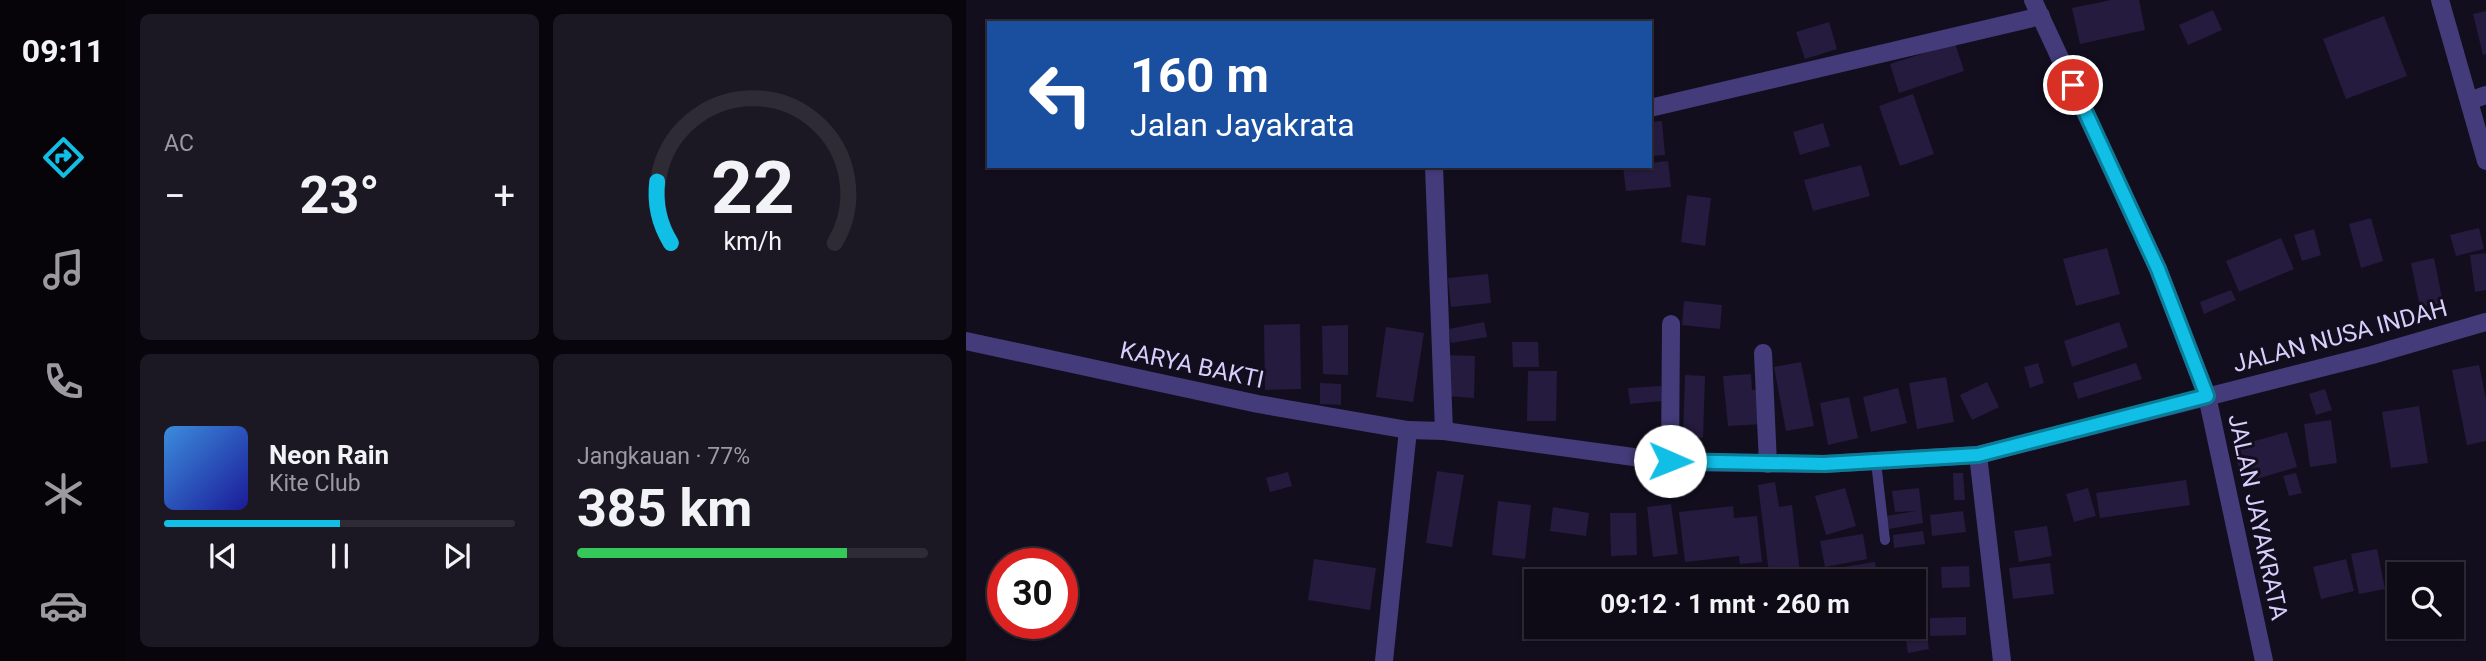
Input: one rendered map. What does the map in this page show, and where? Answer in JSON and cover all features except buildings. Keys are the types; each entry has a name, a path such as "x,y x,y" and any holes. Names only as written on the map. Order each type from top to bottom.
{"street":[{"path":"2440,0 2486,161"},
{"path":"1652,107 2037,8"},
{"name":"JALAN JAYAKRATA","path":"2037,8 2158,269 2207,396 2264,661"},
{"path":"2469,101 2486,94"},
{"path":"1434,168 1444,431"},
{"name":"JALAN NUSA INDAH","path":"1768,464 1876,463 1978,455 2486,322"},
{"path":"1670,461 1671,324"},
{"name":"KARYA BAKTI","path":"966,341 1258,404 1408,430 1444,431 1670,461 1768,464"},
{"path":"1763,353 1768,464"},
{"path":"1384,661 1408,430"},
{"path":"1978,455 2002,661"}],"lane":[{"path":"1876,463 1885,540"}],"route":[{"path":"1670,461 1876,463 1978,455 2207,396 2158,269 2073,85"}]}
